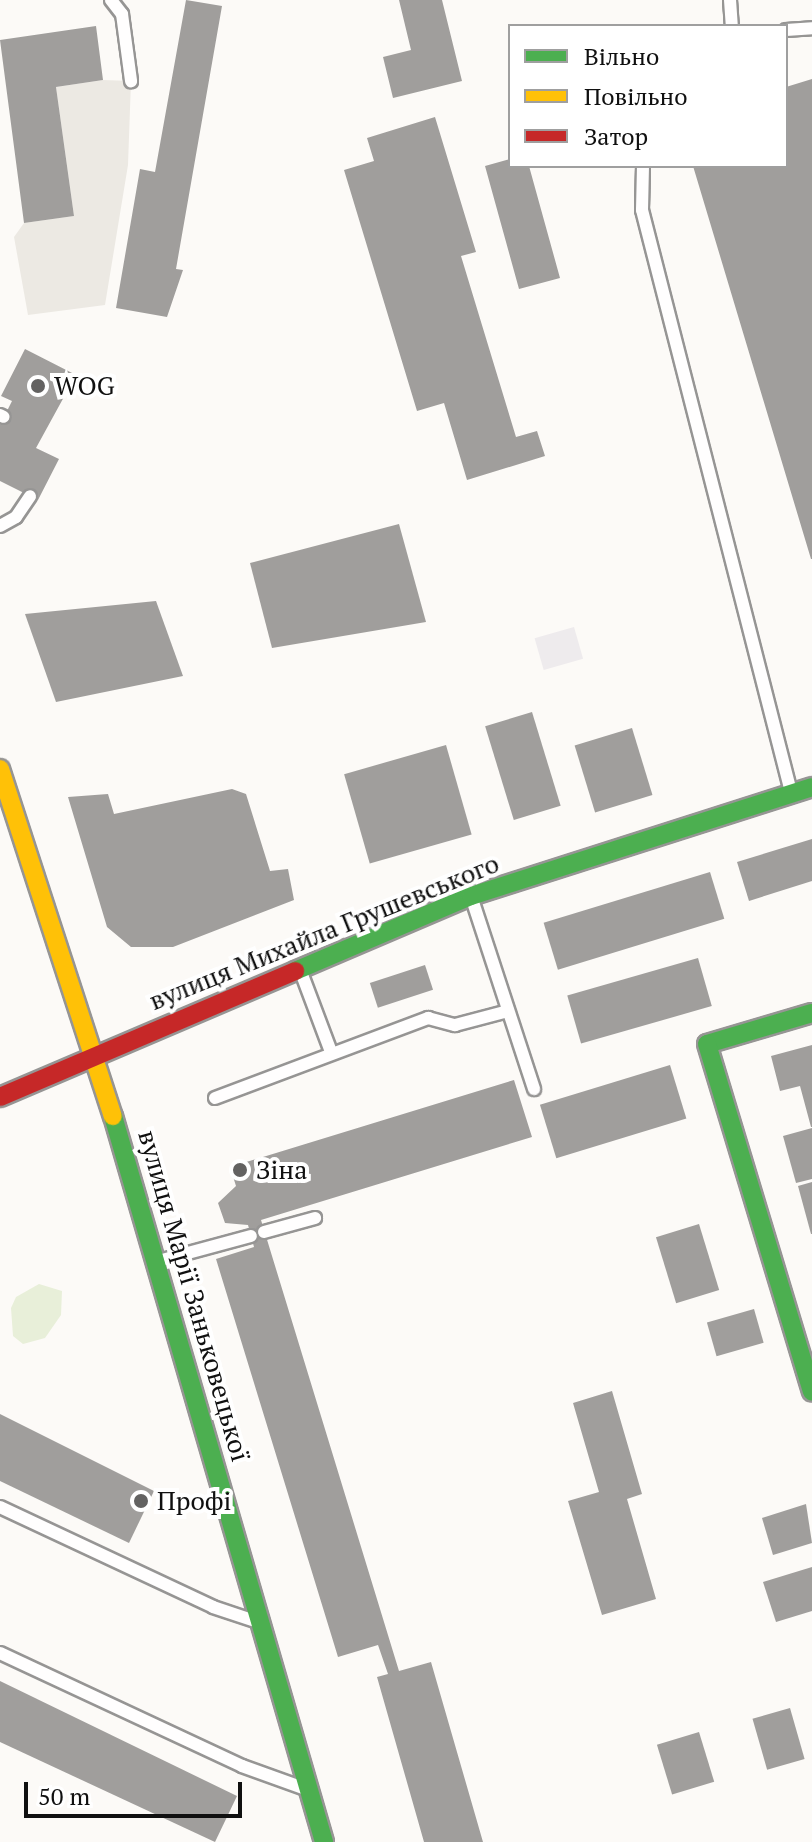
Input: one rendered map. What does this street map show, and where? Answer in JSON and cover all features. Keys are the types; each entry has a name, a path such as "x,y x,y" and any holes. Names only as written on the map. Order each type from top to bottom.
{"street":[{"name":"вулиця Марії Заньковецької","path":"0,769 158,1262 324,1842"},
{"name":"вулиця Михайла Грушевського","path":"0,1097 299,966 471,896 812,787"},
{"path":"812,1013 707,1044 812,1392"}],"lane":[{"path":"111,0 122,14 131,81"},
{"path":"730,0 732,24"},
{"path":"788,30 812,28"},
{"path":"643,168 642,210 791,794"},
{"path":"0,526 16,517 30,496"},
{"path":"471,896 534,1089"},
{"path":"299,966 331,1052"},
{"path":"215,1098 428,1018 455,1025 508,1011"},
{"path":"158,1262 315,1218"},
{"path":"0,1507 213,1607 261,1623"},
{"path":"0,1653 242,1766 310,1791"}],"shaded area":[{"path":"103,80 131,81 128,165 105,305 28,315 14,237 24,223 74,216 56,87"},
{"path":"574,627 583,659 544,670 535,638"}],"green space":[{"path":"39,1284 62,1291 61,1315 45,1338 23,1344 13,1336 11,1308 16,1297"}],"building":[{"path":"186,0 222,6 176,269 183,270 167,317 116,308 140,169 155,172"},
{"path":"399,0 442,0 462,81 393,98 383,57 411,50"},
{"path":"96,26 103,80 56,87 74,216 24,223 0,40"},
{"path":"812,79 812,559 694,168 788,168 788,86"},
{"path":"435,117 476,252 461,256 516,437 537,431 545,456 467,480 444,403 417,411 344,170 374,161 367,138"},
{"path":"508,160 508,168 530,168 560,278 519,289 485,166"},
{"path":"25,349 76,375 36,448 59,459 38,500 0,481 0,425 12,401 1,396"},
{"path":"399,524 426,622 272,648 250,563"},
{"path":"156,601 183,676 56,702 25,614"},
{"path":"532,712 561,806 514,820 485,726"},
{"path":"632,728 652,795 595,812 575,746"},
{"path":"446,745 472,834 370,864 344,774"},
{"path":"232,789 246,794 270,871 288,869 294,900 173,947 131,947 107,927 68,797 108,794 114,814"},
{"path":"812,839 812,881 749,901 737,862"},
{"path":"710,872 724,919 558,970 544,923"},
{"path":"698,958 712,1006 581,1044 567,995"},
{"path":"425,965 433,990 378,1008 370,983"},
{"path":"812,1045 811,1127 800,1086 780,1091 771,1056"},
{"path":"670,1065 686,1119 556,1158 540,1105"},
{"path":"514,1080 532,1137 261,1220 399,1671 431,1662 483,1842 424,1842 377,1677 388,1674 378,1645 338,1657 216,1259 254,1247 248,1225 225,1223 218,1203 236,1186 230,1167"},
{"path":"812,1128 812,1179 796,1183 783,1136"},
{"path":"812,1182 812,1234 811,1234 798,1186"},
{"path":"699,1224 719,1290 676,1303 656,1237"},
{"path":"754,1309 764,1343 717,1356 707,1323"},
{"path":"612,1391 642,1494 627,1499 656,1599 602,1615 568,1501 599,1492 573,1403"},
{"path":"0,1414 154,1491 129,1543 0,1481"},
{"path":"806,1504 812,1543 773,1555 762,1518"},
{"path":"812,1567 812,1611 776,1622 763,1582"},
{"path":"0,1681 237,1796 215,1842 0,1742"},
{"path":"790,1708 805,1759 767,1770 753,1719"},
{"path":"699,1732 714,1782 672,1795 657,1745"}],"traffic: fast":[{"path":"295,971 471,896 812,787"},
{"path":"812,1013 707,1044 812,1392"},
{"path":"113,1116 324,1842"}],"traffic: slow":[{"path":"0,769 113,1116"}],"traffic: jam":[{"path":"0,1097 295,971"}],"place":[{"name":"WOG","path":"38,386"},
{"name":"Зіна","path":"240,1170"},
{"name":"Профі","path":"141,1501"}]}
